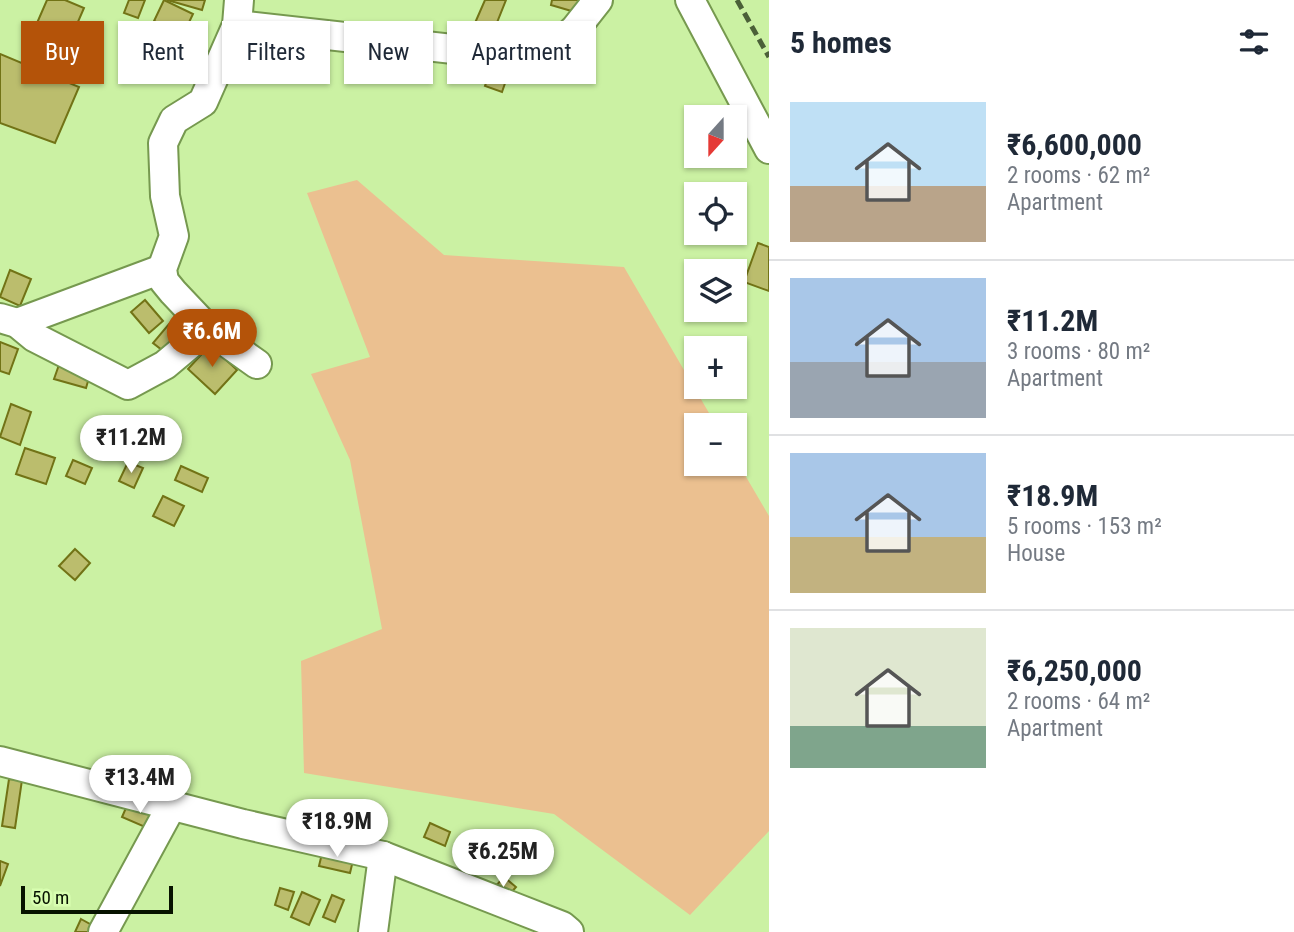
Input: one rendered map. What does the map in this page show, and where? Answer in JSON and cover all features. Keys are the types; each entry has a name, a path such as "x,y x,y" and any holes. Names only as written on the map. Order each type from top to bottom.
{"street":[{"path":"257,364 208,328 164,281 162,269 174,236 161,168 163,143 174,120 203,103 238,13 525,57 550,53 576,28 598,0"},
{"path":"690,0 769,149"},
{"path":"8,320 162,269"},
{"path":"8,320 34,337 128,385 165,365 208,328"},
{"path":"0,761 383,856 562,926 569,932"},
{"path":"103,932 172,805"},
{"path":"373,932 383,856"}],"shaded area":[{"path":"357,180 444,255 624,267 684,370 684,399 701,399 709,413 684,413 684,476 746,476 769,516 769,831 690,915 554,814 304,773 301,661 382,629 350,460 311,374 370,357 307,193"}],"building":[{"path":"47,0 65,0 84,8 78,21 38,21"},
{"path":"129,0 145,0 138,18 124,13"},
{"path":"164,0 193,14 190,21 154,21"},
{"path":"167,0 205,0 202,10"},
{"path":"485,0 506,0 498,21 476,21"},
{"path":"552,0 589,0 585,15 551,5"},
{"path":"0,54 21,63 21,84 72,84 79,87 55,143 0,123"},
{"path":"486,84 505,84 502,92 485,86"},
{"path":"758,243 769,247 769,291 747,283 747,274"},
{"path":"10,270 31,279 20,306 0,297"},
{"path":"145,300 163,321 149,333 131,312"},
{"path":"174,318 191,331 171,357 153,343"},
{"path":"0,342 18,349 9,374 0,371"},
{"path":"210,345 237,370 215,394 188,369"},
{"path":"60,362 91,371 86,388 54,379"},
{"path":"11,404 31,412 20,445 0,437"},
{"path":"25,448 55,458 46,484 16,474"},
{"path":"73,460 92,468 85,484 66,476"},
{"path":"128,462 143,468 134,488 119,481"},
{"path":"181,466 208,478 202,492 175,480"},
{"path":"163,496 184,506 174,526 153,516"},
{"path":"75,549 90,563 75,580 59,566"},
{"path":"9,779 22,780 15,828 2,826"},
{"path":"129,801 158,813 152,830 122,817"},
{"path":"430,823 450,832 445,846 424,837"},
{"path":"324,845 355,852 350,873 319,866"},
{"path":"0,861 8,864 0,886"},
{"path":"504,877 516,887 503,902 491,891"},
{"path":"280,888 294,892 288,910 275,905"},
{"path":"302,892 320,900 309,925 291,917"},
{"path":"332,895 344,900 335,922 323,917"},
{"path":"81,919 97,928 95,932 75,932"}],"railway":[{"path":"737,0 769,57"}]}
